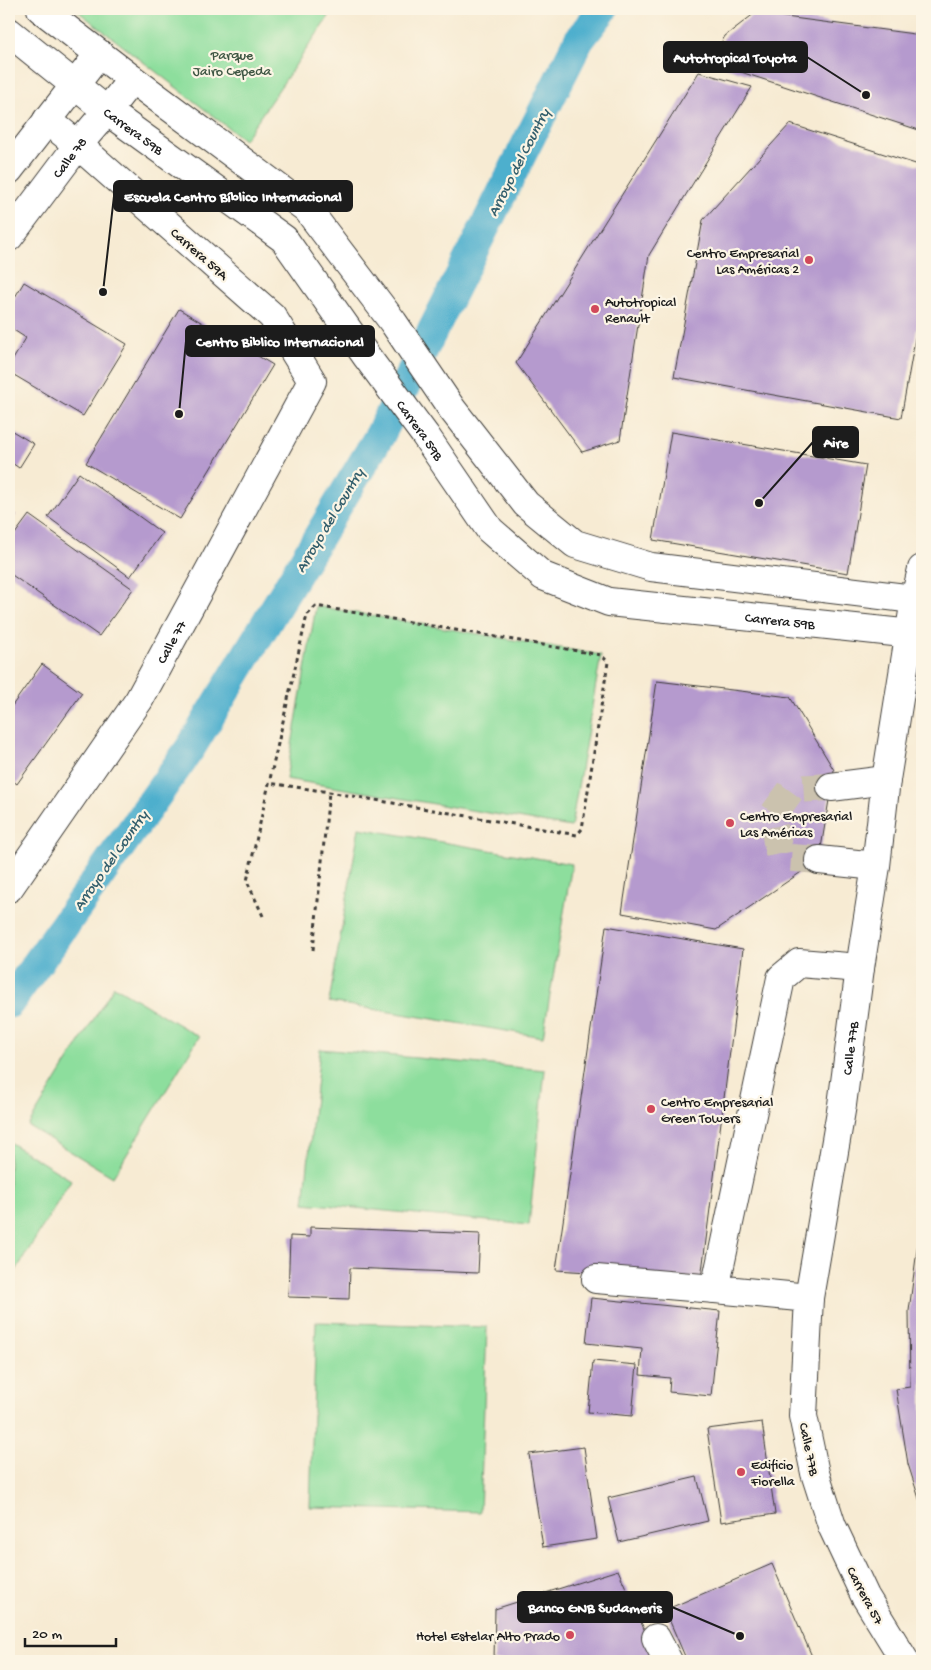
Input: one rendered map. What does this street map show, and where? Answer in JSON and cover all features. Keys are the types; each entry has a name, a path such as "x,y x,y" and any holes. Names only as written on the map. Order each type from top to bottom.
{"street":[{"path":"41,9 307,209 393,322 452,409 526,504 575,544 651,568 919,599"},
{"name":"Carrera 59B","path":"9,32 107,111 284,239 367,357 425,435 490,530 543,576 609,602 916,634"},
{"path":"9,170 99,54"},
{"name":"Calle 78","path":"9,237 78,144 132,79"},
{"name":"Carrera 59A","path":"47,120 78,144 272,316 312,381"},
{"name":"Calle 77","path":"9,888 140,700 312,381"},
{"name":"Calle 77B","path":"832,1526 815,1473 803,1416 809,1298 842,1105 876,866 886,780 916,634 922,569"},
{"path":"831,787 886,780"},
{"path":"819,860 876,866"},
{"path":"715,1289 781,978 799,963 860,968"},
{"path":"596,1279 809,1298"},
{"name":"Carrera 57","path":"832,1526 865,1596 905,1661"}],"path":[{"path":"263,916 247,881 269,783 307,615 316,606 601,655 608,662 582,829 577,834 269,783"},
{"path":"313,950 329,792"}],"green space":[{"name":"Parque Jairo Cepeda","path":"75,9 334,9 244,140"},
{"path":"316,606 601,655 571,827 286,779"},
{"path":"359,828 572,864 543,1037 329,1002"},
{"path":"114,986 199,1037 113,1177 28,1126"},
{"path":"320,1049 545,1070 529,1225 304,1203"},
{"path":"9,1142 71,1180 9,1282"},
{"path":"316,1322 487,1327 480,1512 310,1507"}],"building":[{"path":"755,13 922,35 922,131 710,62 725,36"},
{"name":"Autotropical Renault","path":"699,72 752,87 649,255 620,440 582,452 516,363"},
{"name":"Centro Empresarial Las Américas 2","path":"790,124 922,166 922,300 901,418 674,377 703,220"},
{"path":"24,282 127,344 83,416 9,372 9,366 26,338 9,327 9,307"},
{"path":"179,309 273,365 180,519 86,463"},
{"path":"9,429 34,444 19,468 12,463 9,469"},
{"path":"671,432 866,465 848,573 653,540"},
{"path":"79,473 162,533 130,577 48,517"},
{"path":"9,510 16,515 9,525"},
{"path":"29,515 133,589 99,636 9,573 9,542"},
{"path":"42,664 82,693 17,784 9,778 9,710"},
{"name":"Centro Empresarial Las Américas","path":"657,681 790,697 834,770 819,860 716,930 622,913"},
{"name":"Centro Empresarial Green Towers","path":"606,926 743,949 701,1279 556,1270"},
{"path":"310,1227 480,1234 478,1273 350,1268 349,1299 288,1297 290,1236 310,1237"},
{"path":"918,1242 922,1242 922,1508 908,1464 896,1389 910,1387 909,1311"},
{"path":"591,1298 720,1311 711,1396 669,1392 670,1378 640,1375 642,1349 586,1343"},
{"path":"593,1361 637,1365 632,1416 588,1412"},
{"name":"Edificio Fiorella","path":"762,1422 775,1514 721,1522 707,1429"},
{"path":"584,1447 597,1539 543,1547 529,1454"},
{"path":"697,1477 708,1521 619,1542 608,1498"},
{"path":"772,1564 814,1661 687,1661 665,1610"},
{"name":"Hotel Estelar Alto Prado","path":"618,1570 658,1661 494,1661 495,1609"}],"waterway":[{"name":"Arroyo del Country","path":"9,1003 191,747 380,435 579,40 603,9"}],"tunnel":[{"path":"819,860 780,857 772,816 792,789 831,787"}],"place":[{"name":"Autotropical Toyota","path":"866,95"},
{"name":"Centro Empresarial Las Américas 2","path":"809,260"},
{"name":"Escuela Centro Bíblico Internacional","path":"103,292"},
{"name":"Autotropical Renault","path":"595,309"},
{"name":"Centro Biblico Internacional","path":"179,414"},
{"name":"Aire","path":"759,503"},
{"name":"Centro Empresarial Las Américas","path":"730,823"},
{"name":"Centro Empresarial Green Towers","path":"651,1109"},
{"name":"Edificio Fiorella","path":"741,1472"},
{"name":"Hotel Estelar Alto Prado","path":"570,1635"},
{"name":"Banco GNB Sudameris","path":"740,1636"}]}
